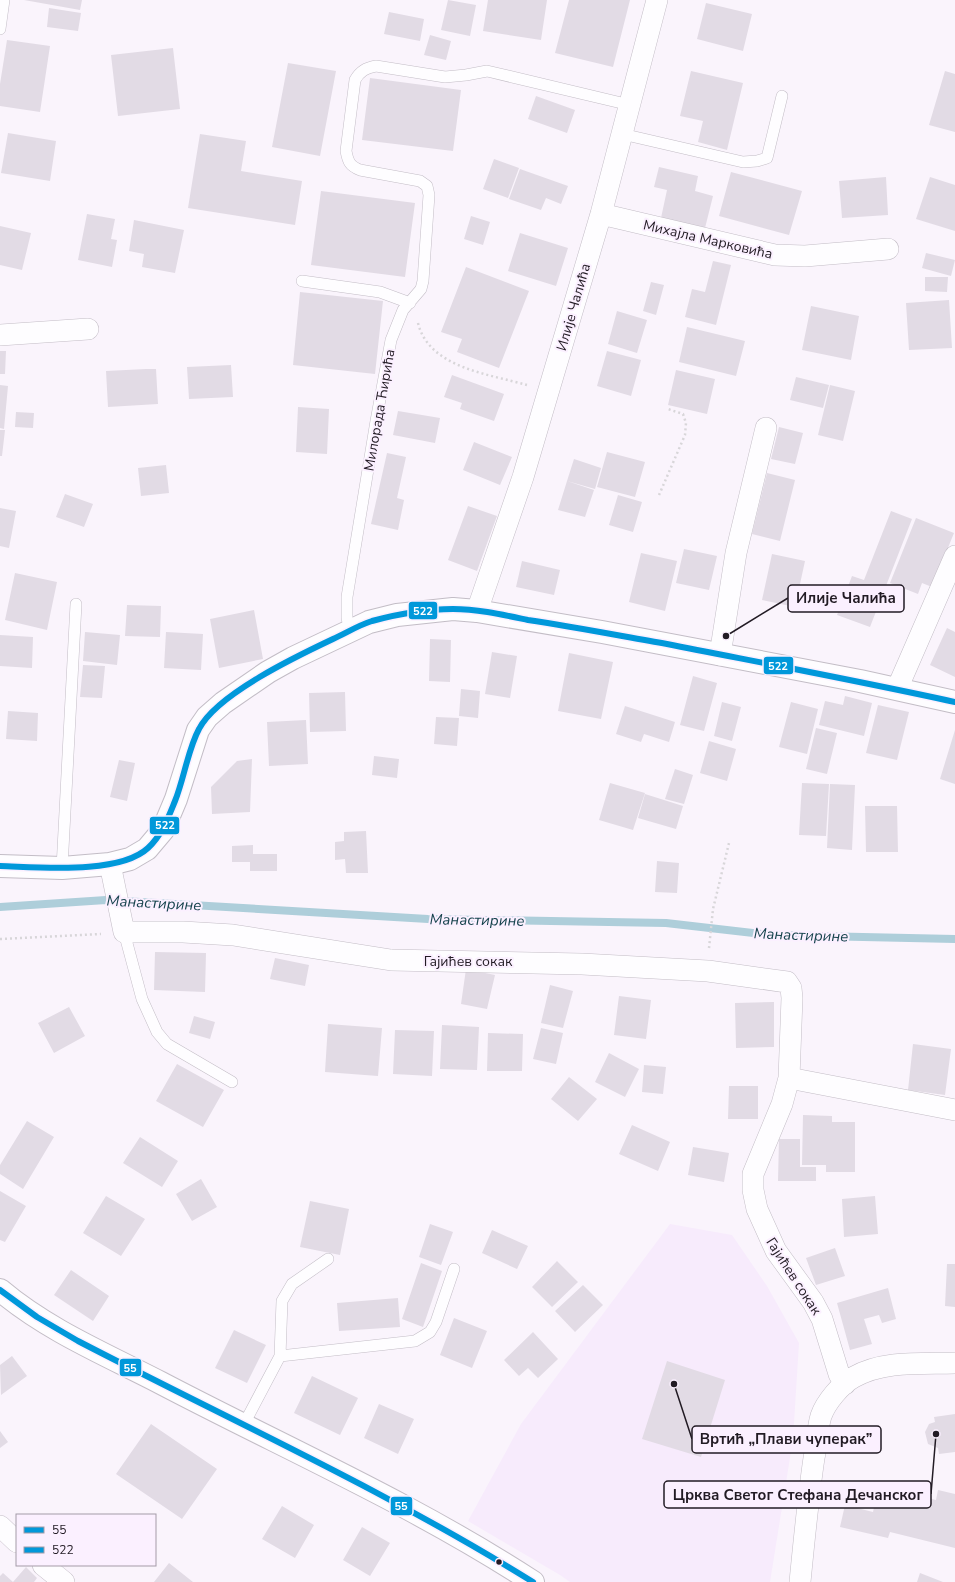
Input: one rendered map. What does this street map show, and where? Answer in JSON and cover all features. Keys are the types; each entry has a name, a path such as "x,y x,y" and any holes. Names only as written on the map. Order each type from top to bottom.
{"street":[{"name":"Илије Чалића","path":"477,611 523,477 600,214 657,0"},
{"name":"Михајла Марковића","path":"600,214 775,255 805,256 888,248"},
{"path":"0,335 88,329"},
{"path":"720,655 736,553 766,428"},
{"path":"897,689 955,556"},
{"path":"0,866 62,868 111,874 130,859 147,849 163,830 176,799 198,730 207,717 237,691 268,672 369,622 397,615 452,609 477,611 602,632 852,679 955,702"},
{"path":"111,874 124,932"},
{"name":"Гајићев сокак","path":"124,932 183,932 233,935 391,960 582,964 708,971 787,982 791,988 792,998 789,1078 782,1104 753,1174 753,1190 757,1209 776,1251 813,1302 822,1319 839,1374 845,1384"},
{"path":"789,1078 955,1110"},
{"path":"0,1292 71,1336 453,1534 533,1582"},
{"path":"800,1582 810,1484 822,1416 830,1400 853,1377 872,1369 901,1364 955,1363"},
{"path":"0,1526 16,1541"},
{"path":"44,1566 64,1582"}],"lane":[{"path":"0,29 4,0"},
{"name":"Милорада Ћирића","path":"350,631 347,618 347,598 376,421 392,340 403,310 421,289 423,281 429,208 427,186 420,181 360,170 353,167 348,161 346,151 354,84 359,74 366,69 376,66 445,77 466,76 487,71 630,105"},
{"path":"622,134 743,162 757,161 767,158 782,96"},
{"path":"302,281 380,292 410,303"},
{"path":"62,868 76,604"},
{"path":"124,932 142,999 157,1032 168,1044 232,1082"},
{"path":"243,1426 280,1356 282,1301 292,1284 328,1259"},
{"path":"280,1356 415,1340 430,1332 436,1322 454,1269"}],"path":[{"path":"410,303 416,312 420,333 431,349 450,362 548,391"},
{"path":"659,495 685,435 686,423 683,414 668,409"},
{"path":"709,948 713,909 729,843"},
{"path":"0,939 124,932"}],"shaded area":[{"path":"670,1224 732,1235 767,1286 799,1343 793,1439 770,1582 570,1582 468,1521 521,1424"}],"building":[{"path":"24,0 82,0 80,10"},
{"path":"448,0 476,5 470,36 441,30"},
{"path":"488,0 547,0 541,40 483,31"},
{"path":"569,0 630,0 613,67 555,53"},
{"path":"706,3 752,14 743,51 697,39"},
{"path":"49,8 81,13 78,31 47,27"},
{"path":"389,12 424,19 420,41 384,34"},
{"path":"430,35 451,41 446,60 424,55"},
{"path":"7,40 50,46 40,112 0,106 0,84"},
{"path":"173,48 180,109 118,116 111,55"},
{"path":"288,63 336,71 320,156 272,147"},
{"path":"691,71 743,83 727,150 698,142 703,121 680,116"},
{"path":"945,71 955,74 955,132 929,125"},
{"path":"370,78 461,90 453,151 362,140"},
{"path":"536,96 575,110 567,133 528,119"},
{"path":"8,133 56,141 50,181 1,173"},
{"path":"200,134 246,141 241,171 302,181 295,225 188,208"},
{"path":"494,159 519,168 508,198 483,189"},
{"path":"659,167 698,176 695,191 713,196 705,228 661,218 667,190 654,187"},
{"path":"520,169 568,186 561,204 546,198 541,210 509,199"},
{"path":"731,172 802,191 789,235 719,216"},
{"path":"886,177 888,215 842,218 839,181"},
{"path":"930,177 955,185 955,231 916,219"},
{"path":"321,191 415,203 405,277 311,265"},
{"path":"87,214 115,219 111,239 117,240 112,267 78,260"},
{"path":"471,216 490,222 483,245 464,239"},
{"path":"134,220 184,230 175,273 142,267 144,254 129,251"},
{"path":"0,226 31,233 22,270 0,265"},
{"path":"520,233 568,248 556,286 508,271"},
{"path":"926,253 955,260 951,276 922,268"},
{"path":"713,261 731,265 716,325 685,317 692,289 705,292"},
{"path":"466,267 529,291 499,368 457,352 462,339 441,332"},
{"path":"925,277 948,277 947,292 925,291"},
{"path":"651,282 664,285 656,315 643,311"},
{"path":"300,292 383,301 375,374 293,365"},
{"path":"949,300 952,348 909,350 906,303"},
{"path":"811,306 859,316 851,360 802,350"},
{"path":"617,311 647,320 637,353 608,344"},
{"path":"687,327 745,341 736,376 679,362"},
{"path":"0,351 6,351 5,374 0,374"},
{"path":"607,351 641,360 631,396 597,386"},
{"path":"231,365 233,397 189,399 187,367"},
{"path":"156,369 158,404 108,407 106,371"},
{"path":"676,370 715,379 707,414 668,405"},
{"path":"452,375 504,394 494,421 460,409 462,403 444,397"},
{"path":"796,377 829,385 823,408 790,400"},
{"path":"0,385 8,386 4,429 0,428"},
{"path":"830,385 855,391 843,441 818,435"},
{"path":"298,407 329,409 327,454 296,452"},
{"path":"398,411 440,418 435,443 393,435"},
{"path":"16,412 34,413 33,428 15,427"},
{"path":"779,427 803,433 795,464 771,459"},
{"path":"0,430 5,430 2,456 0,456"},
{"path":"474,442 512,457 500,485 463,470"},
{"path":"607,452 645,462 635,497 597,487"},
{"path":"387,453 406,457 397,498 404,500 398,530 371,524"},
{"path":"574,459 601,468 595,489 567,481"},
{"path":"166,465 169,493 141,496 138,468"},
{"path":"767,473 795,480 780,541 752,534"},
{"path":"567,481 594,490 585,517 558,510"},
{"path":"65,494 93,504 84,527 56,517"},
{"path":"618,495 642,502 633,532 609,525"},
{"path":"468,506 497,516 477,571 448,560"},
{"path":"0,508 16,511 9,548 0,546"},
{"path":"891,511 912,519 870,627 837,615 852,576 864,580"},
{"path":"916,518 954,533 932,587 922,583 918,594 890,583"},
{"path":"684,549 717,556 709,590 676,583"},
{"path":"641,553 677,561 665,611 629,602"},
{"path":"772,554 805,561 795,607 762,600"},
{"path":"522,561 560,570 554,595 516,587"},
{"path":"15,573 57,582 47,630 5,620"},
{"path":"127,605 161,606 160,637 125,636"},
{"path":"254,610 263,659 219,668 210,619"},
{"path":"947,628 955,632 955,677 930,665"},
{"path":"85,632 120,635 117,665 83,661"},
{"path":"166,632 203,634 201,670 164,668"},
{"path":"0,635 33,637 32,668 0,666"},
{"path":"430,639 451,640 450,682 429,681"},
{"path":"492,652 517,656 510,698 485,694"},
{"path":"569,653 613,662 601,719 558,711"},
{"path":"83,665 105,666 102,698 80,697"},
{"path":"693,676 717,683 704,731 680,725"},
{"path":"461,689 480,691 478,718 459,716"},
{"path":"345,692 346,731 310,732 309,693"},
{"path":"845,696 872,703 864,736 819,725 825,701 843,705"},
{"path":"722,702 741,707 732,741 714,736"},
{"path":"791,702 818,709 807,754 779,747"},
{"path":"878,705 909,712 897,760 866,753"},
{"path":"625,706 675,722 669,742 644,734 641,742 616,734"},
{"path":"8,711 38,713 37,741 6,739"},
{"path":"436,717 459,718 457,746 434,744"},
{"path":"306,720 308,764 269,766 267,722"},
{"path":"816,728 837,733 827,774 806,769"},
{"path":"955,730 955,784 940,779"},
{"path":"709,741 736,749 727,781 700,773"},
{"path":"374,756 399,759 397,778 372,775"},
{"path":"252,759 250,812 212,814 211,787 237,761"},
{"path":"119,760 135,763 127,801 110,797"},
{"path":"675,769 693,775 684,804 665,799"},
{"path":"610,783 645,793 633,830 599,820"},
{"path":"802,783 829,784 826,836 799,835"},
{"path":"830,784 855,785 852,850 827,848"},
{"path":"645,794 683,806 676,829 638,818"},
{"path":"865,806 897,806 898,852 866,852"},
{"path":"366,831 368,873 346,873 345,859 335,860 335,842 344,841 344,832"},
{"path":"253,845 253,854 277,854 277,871 250,871 250,862 232,862 232,846"},
{"path":"657,861 679,863 677,893 655,892"},
{"path":"155,952 206,953 205,992 154,990"},
{"path":"275,958 309,965 305,986 270,979"},
{"path":"466,969 495,975 487,1009 461,1004"},
{"path":"550,985 573,991 563,1028 541,1023"},
{"path":"619,996 651,1000 646,1039 614,1035"},
{"path":"774,1002 774,1047 736,1048 735,1003"},
{"path":"69,1007 85,1036 54,1053 38,1023"},
{"path":"194,1016 215,1022 210,1039 189,1033"},
{"path":"328,1024 382,1028 378,1076 325,1072"},
{"path":"442,1025 479,1027 477,1070 440,1069"},
{"path":"541,1028 563,1033 556,1064 533,1059"},
{"path":"395,1030 434,1031 432,1076 393,1074"},
{"path":"488,1033 523,1034 522,1071 487,1071"},
{"path":"913,1044 951,1049 945,1095 908,1090"},
{"path":"609,1053 639,1069 625,1097 595,1082"},
{"path":"177,1064 224,1090 203,1127 156,1101"},
{"path":"644,1065 666,1067 663,1094 642,1092"},
{"path":"569,1077 597,1099 578,1121 551,1099"},
{"path":"729,1086 758,1086 758,1119 728,1119"},
{"path":"803,1115 832,1116 832,1122 855,1122 855,1172 826,1172 826,1165 802,1165"},
{"path":"27,1121 54,1137 23,1189 0,1174 0,1165"},
{"path":"632,1125 670,1142 658,1171 619,1154"},
{"path":"140,1137 178,1161 162,1187 123,1163"},
{"path":"779,1139 800,1139 800,1167 816,1167 816,1181 778,1181"},
{"path":"693,1147 729,1153 724,1182 688,1175"},
{"path":"201,1179 217,1207 192,1221 176,1194"},
{"path":"0,1191 26,1206 5,1242 0,1240"},
{"path":"106,1196 145,1219 121,1256 83,1233"},
{"path":"875,1196 878,1234 844,1237 842,1199"},
{"path":"310,1201 349,1209 340,1255 300,1247"},
{"path":"430,1224 453,1232 441,1265 419,1257"},
{"path":"492,1230 528,1246 517,1269 482,1253"},
{"path":"835,1248 845,1276 816,1285 806,1258"},
{"path":"557,1261 578,1282 552,1307 532,1287"},
{"path":"421,1263 442,1271 423,1327 402,1319"},
{"path":"947,1264 955,1264 955,1307 945,1306"},
{"path":"71,1270 109,1296 93,1321 54,1295"},
{"path":"583,1285 603,1305 575,1332 555,1311"},
{"path":"888,1288 896,1319 882,1323 879,1315 864,1319 872,1344 850,1350 837,1303"},
{"path":"398,1298 400,1327 339,1331 337,1303"},
{"path":"454,1318 487,1331 472,1368 440,1355"},
{"path":"234,1330 266,1345 247,1383 215,1368"},
{"path":"533,1332 558,1359 538,1378 528,1368 519,1376 504,1360"},
{"path":"12,1356 27,1376 1,1395 0,1365"},
{"path":"667,1361 725,1380 701,1457 642,1439"},
{"path":"312,1376 358,1398 340,1435 294,1413"},
{"path":"379,1404 414,1419 398,1454 364,1438"},
{"path":"955,1414 955,1452 939,1454 938,1448 928,1444 925,1432 929,1424 935,1422 934,1417"},
{"path":"151,1424 217,1469 182,1519 116,1474"},
{"path":"0,1431 8,1442 0,1448"},
{"path":"938,1490 955,1494 955,1548 890,1532 888,1538 840,1527 845,1505 873,1512 876,1498 908,1505 911,1494 936,1500"},
{"path":"282,1506 314,1525 295,1558 262,1539"},
{"path":"362,1527 390,1543 370,1576 343,1560"},
{"path":"169,1563 193,1582 154,1582"},
{"path":"26,1567 37,1578 34,1582 13,1582"},
{"path":"3,1573 13,1582 0,1582 0,1576"},
{"path":"920,1573 943,1582 917,1582"}],"waterway":[{"name":"Манастирине","path":"0,907 106,900 428,919 666,923 771,935 955,939"}],"transit line":[{"name":"522","path":"0,866 77,868 98,866 135,857 148,848 161,832 178,792 195,737 208,716 222,703 259,677 299,655 357,627 372,621 412,612 453,609 491,613 667,644 847,679 955,702"},
{"name":"55","path":"0,1290 37,1317 78,1341 308,1457 422,1517 533,1582"}],"place":[{"name":"Илије Чалића","path":"726,636"},
{"name":"Вртић „Плави чуперак”","path":"674,1384"},
{"name":"Црква Светог Стефана Дечанског","path":"936,1434"}]}
